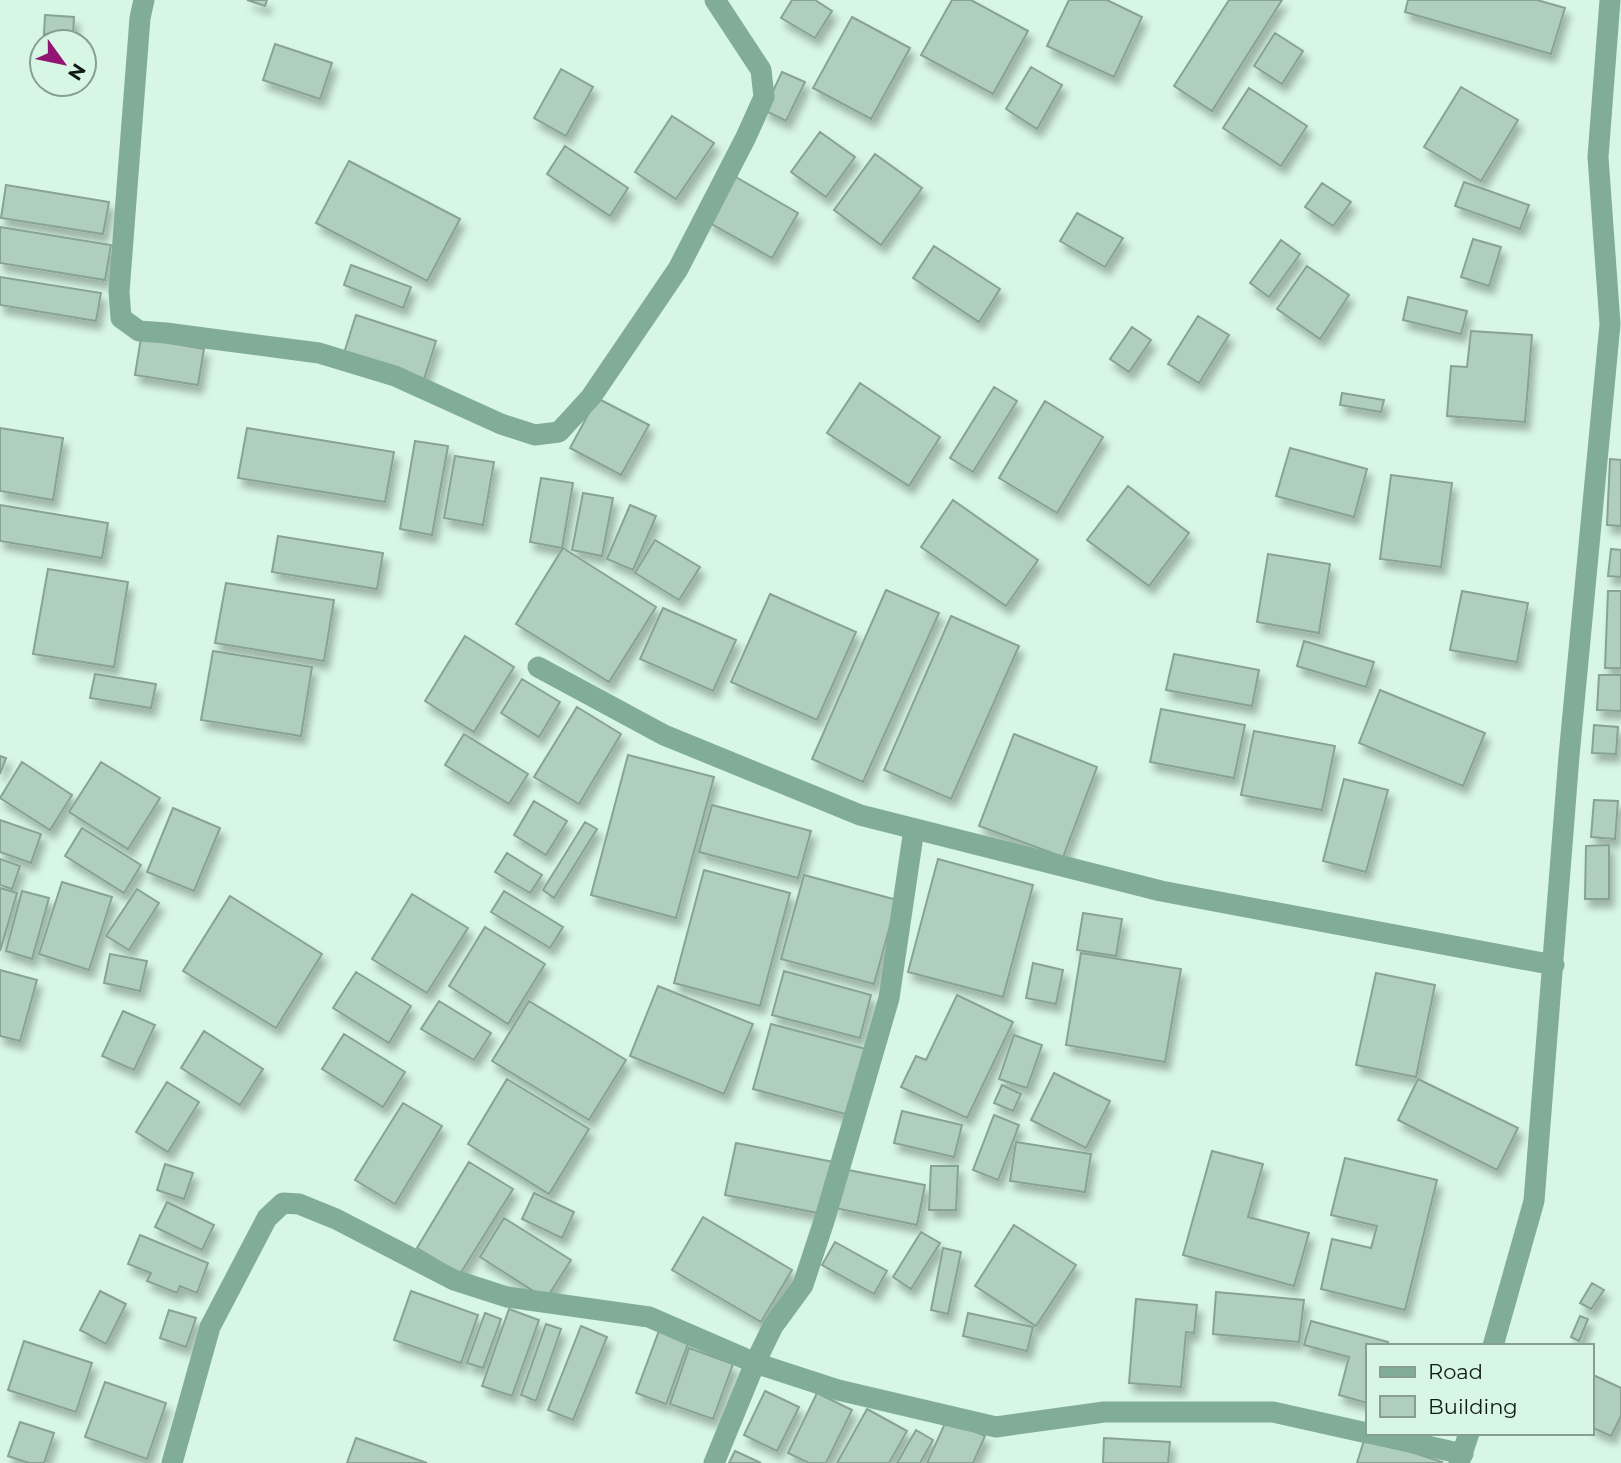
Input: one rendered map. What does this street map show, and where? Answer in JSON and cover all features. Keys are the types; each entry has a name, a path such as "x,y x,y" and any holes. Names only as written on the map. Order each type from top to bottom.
{"street":[{"path":"144,0 140,18 119,292 121,318 139,331 166,332 319,353 395,376 501,424 536,435 559,432 591,397 678,269 764,97 761,70 715,0"},
{"path":"1494,1344 1534,1201 1569,756 1610,324 1598,157 1609,0"},
{"path":"538,667 664,735 860,815 1160,891 1554,965"},
{"path":"714,1463 773,1326 803,1285 825,1218 889,999 914,829"},
{"path":"172,1463 210,1327 267,1218 283,1203 299,1204 336,1219 454,1280 507,1297 649,1317 755,1363 838,1390 996,1427 1104,1412 1273,1412 1366,1433"},
{"path":"1375,1435 1461,1459 1468,1435"}],"building":[{"path":"247,0 267,0 265,6"},
{"path":"792,0 815,0 832,11 815,38 781,18"},
{"path":"952,0 971,0 1028,31 993,94 921,55"},
{"path":"1069,0 1107,0 1142,17 1114,77 1047,46"},
{"path":"1229,0 1282,0 1212,111 1174,86"},
{"path":"1408,0 1537,0 1565,8 1551,54 1405,12"},
{"path":"45,15 74,17 73,28 44,28"},
{"path":"852,17 910,48 871,119 813,88"},
{"path":"1275,33 1303,51 1282,84 1254,66"},
{"path":"275,44 332,63 320,99 263,80"},
{"path":"1031,67 1062,85 1037,129 1006,109"},
{"path":"561,69 593,87 566,136 534,118"},
{"path":"782,72 805,82 786,121 764,110"},
{"path":"1461,87 1518,120 1481,181 1424,147"},
{"path":"1249,88 1307,126 1281,166 1223,128"},
{"path":"672,116 714,143 676,199 635,172"},
{"path":"820,132 855,157 826,197 791,172"},
{"path":"565,146 628,188 610,216 547,174"},
{"path":"875,154 922,188 881,245 834,210"},
{"path":"349,161 460,219 427,281 316,223"},
{"path":"734,176 798,213 772,258 708,222"},
{"path":"1464,182 1529,205 1520,229 1455,206"},
{"path":"1322,183 1351,202 1333,226 1305,207"},
{"path":"6,185 109,202 103,234 1,218"},
{"path":"1077,213 1123,238 1105,267 1060,241"},
{"path":"0,227 111,245 105,280 0,263"},
{"path":"1473,239 1501,247 1489,286 1461,277"},
{"path":"1281,240 1300,254 1269,297 1250,283"},
{"path":"934,246 1000,289 979,322 913,278"},
{"path":"351,265 411,287 403,308 344,285"},
{"path":"1307,266 1349,295 1320,339 1277,309"},
{"path":"0,277 101,293 96,321 0,305"},
{"path":"1408,297 1467,311 1461,334 1403,320"},
{"path":"356,315 436,341 424,379 344,353"},
{"path":"1198,316 1229,335 1199,383 1168,364"},
{"path":"1132,327 1151,340 1129,372 1110,359"},
{"path":"1471,331 1532,335 1525,422 1447,416 1451,366 1467,367"},
{"path":"141,338 204,349 198,385 135,375"},
{"path":"860,383 940,437 909,486 827,433"},
{"path":"994,387 1017,401 973,472 950,458"},
{"path":"1342,393 1384,400 1381,412 1340,405"},
{"path":"597,398 649,425 621,475 570,448"},
{"path":"1045,401 1103,437 1057,513 999,478"},
{"path":"0,428 63,438 53,500 0,491"},
{"path":"247,428 394,452 385,502 238,478"},
{"path":"415,441 448,446 432,535 400,529"},
{"path":"1290,448 1367,469 1354,517 1276,496"},
{"path":"455,456 494,462 483,525 444,518"},
{"path":"1610,459 1621,460 1621,526 1607,525"},
{"path":"1391,475 1452,483 1441,567 1380,559"},
{"path":"541,478 573,483 562,548 530,542"},
{"path":"1128,486 1189,533 1149,586 1087,540"},
{"path":"583,493 613,498 602,556 572,550"},
{"path":"953,500 1038,560 1006,606 921,547"},
{"path":"0,505 108,523 102,558 0,541"},
{"path":"630,505 656,516 633,570 607,559"},
{"path":"278,536 383,553 377,589 272,572"},
{"path":"655,540 700,567 679,600 635,573"},
{"path":"563,548 656,607 609,682 516,624"},
{"path":"1611,549 1621,550 1621,577 1608,576"},
{"path":"1268,554 1330,564 1319,633 1257,622"},
{"path":"48,569 128,582 114,667 33,654"},
{"path":"226,583 334,600 324,661 215,643"},
{"path":"886,590 939,613 863,782 812,759"},
{"path":"1462,591 1528,603 1517,662 1450,650"},
{"path":"1608,591 1621,591 1621,668 1605,668"},
{"path":"770,594 856,632 817,720 731,682"},
{"path":"663,608 736,640 713,691 640,659"},
{"path":"951,616 1019,646 951,799 884,770"},
{"path":"465,636 514,667 474,732 425,701"},
{"path":"1304,641 1374,662 1366,687 1297,666"},
{"path":"213,651 312,667 301,736 201,720"},
{"path":"1174,654 1259,670 1252,706 1166,690"},
{"path":"95,674 156,684 151,708 90,698"},
{"path":"1599,675 1621,675 1621,711 1597,710"},
{"path":"522,679 560,702 539,737 501,713"},
{"path":"1380,690 1485,733 1463,786 1359,743"},
{"path":"577,707 621,734 579,804 534,777"},
{"path":"1161,709 1245,725 1234,778 1150,762"},
{"path":"1594,725 1618,727 1616,754 1592,753"},
{"path":"1254,731 1335,746 1322,810 1241,795"},
{"path":"464,734 528,774 509,804 445,765"},
{"path":"1014,734 1097,767 1063,857 979,826"},
{"path":"628,755 714,777 676,918 591,895"},
{"path":"0,756 6,758 0,774"},
{"path":"22,762 72,795 50,830 0,798"},
{"path":"101,762 160,798 128,849 69,812"},
{"path":"1344,779 1388,790 1366,872 1323,861"},
{"path":"1594,800 1618,801 1615,839 1591,837"},
{"path":"534,801 567,821 546,855 514,835"},
{"path":"712,805 811,831 798,878 699,852"},
{"path":"173,808 220,828 194,891 147,872"},
{"path":"0,820 41,834 31,863 0,852"},
{"path":"585,822 597,829 554,898 543,890"},
{"path":"82,828 141,865 124,893 65,856"},
{"path":"1609,845 1609,899 1585,899 1586,846"},
{"path":"507,853 542,875 530,893 495,872"},
{"path":"0,859 20,866 12,889 0,885"},
{"path":"938,859 1033,885 1003,997 908,972"},
{"path":"704,870 790,893 760,1006 674,983"},
{"path":"804,875 897,900 874,984 781,959"},
{"path":"62,882 112,897 89,970 39,954"},
{"path":"0,888 17,893 0,951"},
{"path":"137,889 159,903 129,950 106,936"},
{"path":"22,891 49,898 32,959 6,951"},
{"path":"504,891 563,927 550,948 491,912"},
{"path":"412,894 468,928 427,993 372,959"},
{"path":"230,896 322,954 276,1028 183,971"},
{"path":"1083,913 1122,919 1116,956 1077,950"},
{"path":"485,927 545,964 508,1024 449,986"},
{"path":"1081,953 1181,969 1165,1062 1066,1045"},
{"path":"110,954 147,961 140,991 104,983"},
{"path":"1033,963 1063,970 1056,1004 1026,998"},
{"path":"0,970 37,980 20,1041 0,1036"},
{"path":"784,971 871,995 860,1038 772,1015"},
{"path":"356,972 411,1006 389,1043 333,1008"},
{"path":"1376,973 1435,985 1416,1077 1356,1065"},
{"path":"658,986 753,1024 724,1094 630,1056"},
{"path":"957,995 1013,1022 967,1118 901,1087 916,1056 926,1060"},
{"path":"439,1001 491,1033 474,1060 421,1029"},
{"path":"529,1001 626,1060 589,1120 492,1061"},
{"path":"123,1011 155,1025 134,1070 102,1056"},
{"path":"771,1024 866,1049 849,1115 753,1089"},
{"path":"204,1031 263,1069 240,1105 181,1068"},
{"path":"344,1034 405,1072 383,1107 322,1069"},
{"path":"1014,1035 1042,1045 1027,1088 999,1079"},
{"path":"1054,1073 1110,1101 1086,1148 1031,1120"},
{"path":"507,1079 589,1129 549,1194 468,1144"},
{"path":"1418,1079 1518,1128 1497,1170 1398,1120"},
{"path":"167,1082 199,1102 168,1152 136,1132"},
{"path":"1002,1085 1021,1094 1013,1111 994,1103"},
{"path":"403,1103 442,1126 395,1204 355,1180"},
{"path":"902,1111 962,1125 954,1157 894,1143"},
{"path":"994,1115 1019,1125 998,1180 973,1170"},
{"path":"1016,1142 1091,1154 1085,1192 1010,1181"},
{"path":"736,1143 834,1162 823,1214 725,1195"},
{"path":"1212,1151 1263,1164 1248,1217 1309,1233 1294,1286 1183,1255"},
{"path":"1345,1158 1437,1180 1405,1310 1321,1289 1332,1239 1371,1248 1377,1226 1331,1215"},
{"path":"469,1162 513,1189 460,1274 417,1248"},
{"path":"165,1164 193,1173 184,1199 157,1190"},
{"path":"931,1166 958,1166 956,1210 929,1210"},
{"path":"843,1169 925,1185 917,1225 835,1208"},
{"path":"534,1193 574,1212 562,1238 522,1219"},
{"path":"167,1202 214,1225 202,1250 155,1227"},
{"path":"703,1217 792,1270 761,1322 672,1270"},
{"path":"504,1218 571,1260 546,1299 480,1257"},
{"path":"1014,1225 1076,1265 1036,1326 975,1286"},
{"path":"921,1232 940,1243 911,1289 893,1277"},
{"path":"140,1235 208,1263 197,1293 180,1286 177,1293 147,1281 151,1273 128,1264"},
{"path":"835,1242 887,1271 874,1294 822,1265"},
{"path":"943,1248 961,1252 948,1314 931,1310"},
{"path":"1592,1283 1604,1290 1591,1309 1580,1303"},
{"path":"100,1291 126,1304 106,1344 80,1330"},
{"path":"411,1291 478,1315 461,1363 394,1340"},
{"path":"1216,1292 1304,1300 1299,1342 1213,1334"},
{"path":"1136,1299 1197,1305 1194,1333 1186,1332 1181,1387 1129,1383"},
{"path":"509,1309 539,1320 512,1396 482,1386"},
{"path":"169,1310 196,1318 186,1347 160,1338"},
{"path":"485,1313 501,1319 483,1368 467,1363"},
{"path":"968,1313 1033,1327 1027,1351 963,1336"},
{"path":"1580,1316 1588,1319 1579,1341 1571,1337"},
{"path":"1311,1321 1388,1342 1366,1344 1366,1403 1339,1395 1349,1357 1304,1345"},
{"path":"546,1324 561,1329 536,1401 521,1395"},
{"path":"581,1326 607,1337 573,1420 548,1410"},
{"path":"660,1328 690,1338 666,1404 636,1393"},
{"path":"24,1341 92,1363 76,1412 8,1390"},
{"path":"689,1348 733,1364 713,1419 670,1404"},
{"path":"1593,1375 1621,1388 1621,1416 1611,1436 1593,1428"},
{"path":"105,1382 166,1403 147,1459 85,1437"},
{"path":"765,1391 799,1407 777,1451 744,1435"},
{"path":"817,1393 852,1410 826,1463 809,1463 788,1453"},
{"path":"867,1409 907,1431 889,1463 837,1463"},
{"path":"947,1419 985,1436 973,1463 927,1463"},
{"path":"20,1422 54,1433 44,1463 29,1463 8,1456"},
{"path":"916,1430 933,1440 920,1463 897,1463"},
{"path":"1365,1437 1442,1462 1357,1463"},
{"path":"356,1438 427,1463 347,1463"},
{"path":"1104,1438 1170,1442 1168,1463 1103,1463"},
{"path":"735,1451 761,1463 729,1463"}]}
